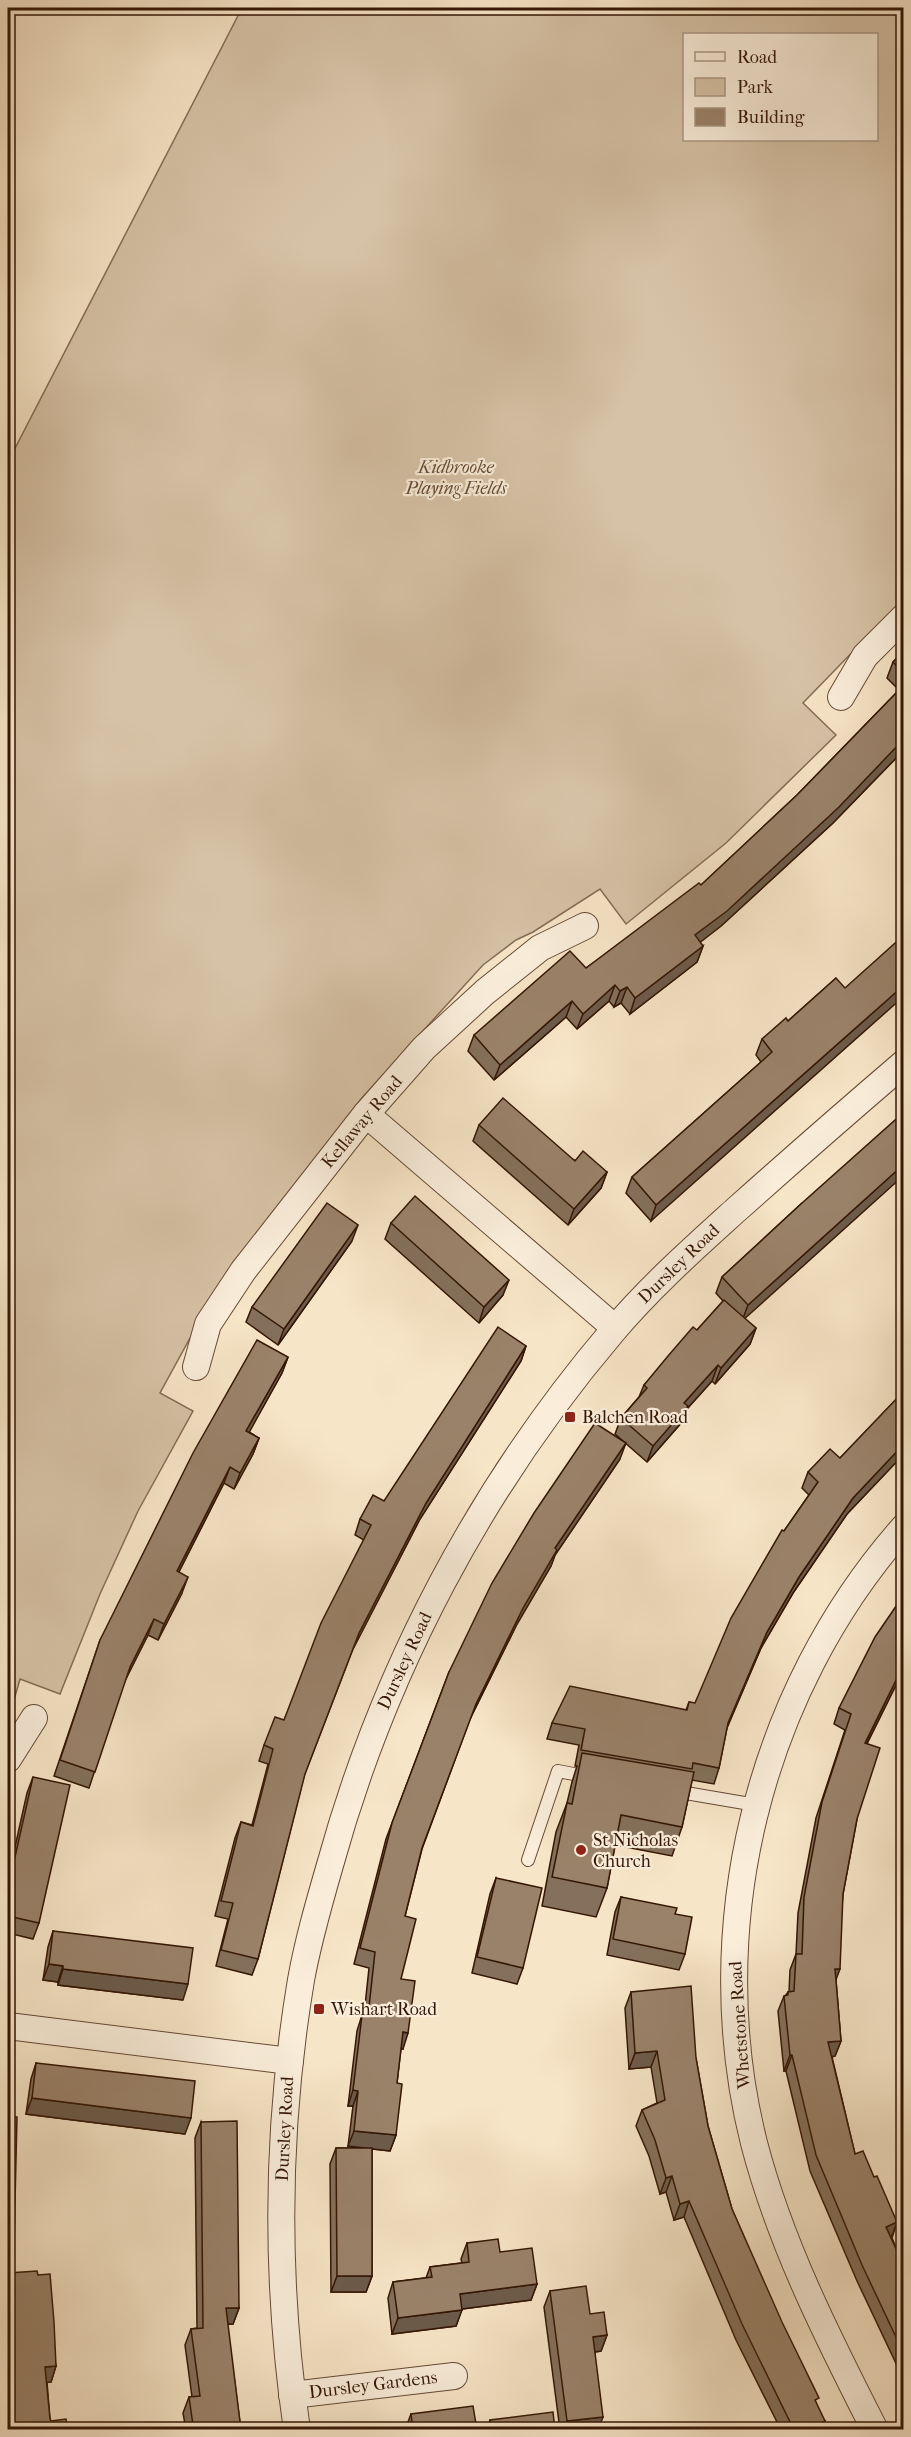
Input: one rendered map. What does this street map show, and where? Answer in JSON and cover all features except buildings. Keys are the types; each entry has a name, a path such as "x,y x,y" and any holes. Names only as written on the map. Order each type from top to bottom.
{"street":[{"path":"841,697 865,656 903,617"},
{"name":"Kellaway Road","path":"196,1367 208,1324 243,1271 366,1114 424,1048 485,992 540,948 585,926"},
{"name":"Dursley Road","path":"297,2430 283,2312 280,2236 282,2143 290,2061 302,1978 334,1850 376,1726 408,1650 451,1565 501,1482 555,1403 615,1329 686,1255 903,1063"},
{"path":"366,1114 615,1329"},
{"name":"Whetstone Road","path":"875,2430 802,2278 774,2211 754,2142 743,2084 734,1984 736,1927 743,1863 756,1805 780,1729 807,1668 837,1616 879,1555 903,1527"},
{"path":"8,1759 34,1718"},
{"path":"8,2026 290,2061"},
{"name":"Dursley Gardens","path":"292,2395 454,2376"}],"lane":[{"path":"528,1860 558,1771 603,1779"},
{"path":"660,1789 756,1805"}],"green space":[{"name":"Kidbrooke Playing Fields","path":"242,8 903,8 903,600 803,703 836,735 726,843 626,924 600,889 533,932 516,940 483,965 361,1099 233,1269 189,1340 160,1393 193,1411 138,1511 100,1594 60,1694 20,1679 8,1721 8,462"}],"place":[{"name":"Balchen Road","path":"570,1417"},
{"name":"St Nicholas Church","path":"581,1850"},
{"name":"Wishart Road","path":"319,2009"}]}
